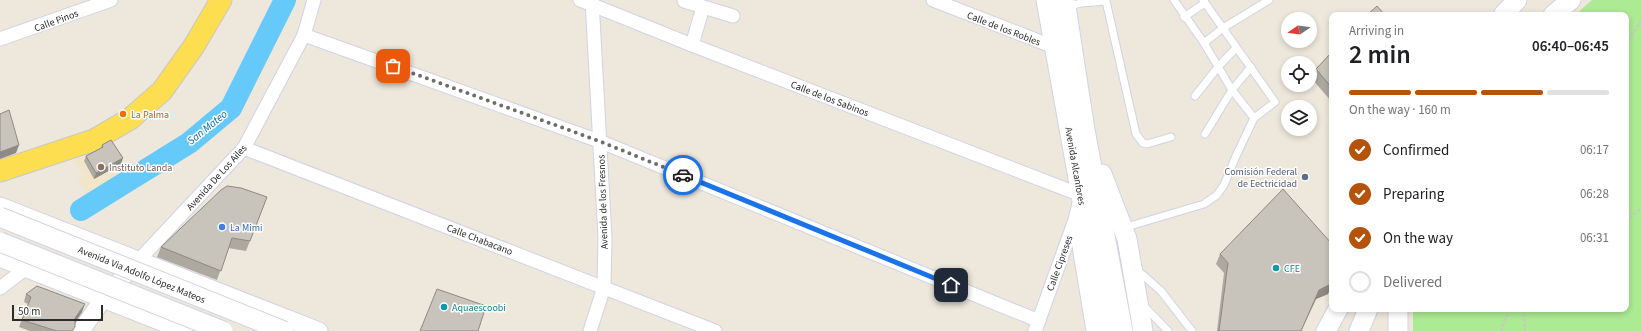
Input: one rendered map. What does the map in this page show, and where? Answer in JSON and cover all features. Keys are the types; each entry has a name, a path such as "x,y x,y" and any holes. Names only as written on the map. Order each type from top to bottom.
{"main road":[{"path":"0,171 94,140 130,119 162,91 194,46 221,0"},
{"name":"Avenida Alcanfores","path":"1046,0 1081,195 1108,331"},
{"path":"1557,12 1571,0"},
{"name":"Avenida Alcanfores","path":"1066,3 1085,130 1122,331"},
{"path":"1085,130 1127,239 1143,331"},
{"name":"Avenida Via Adolfo López Mateos","path":"0,217 284,331"},
{"path":"0,242 223,331"},
{"path":"1326,331 1336,312"},
{"path":"1359,331 1367,312"},
{"path":"1398,312 1398,331"}],"street":[{"name":"Calle Pinos","path":"0,39 111,0"},
{"name":"Avenida De Los Ailes","path":"81,331 103,299 244,148 304,35 314,0"},
{"name":"Calle de los Robles","path":"933,0 1054,47"},
{"name":"Calle de los Sabinos","path":"588,1 692,45 1081,195"},
{"name":"Avenida de los Fresnos","path":"588,1 605,238 604,287 590,331"},
{"path":"684,1 733,16"},
{"path":"692,45 703,7"},
{"path":"304,35 599,141 1037,326"},
{"name":"Calle Chabacano","path":"244,148 715,331"},
{"name":"Calle Cipreses","path":"1037,326 1075,220 1081,195"},
{"path":"0,206 319,331"},
{"name":"Avenida Alcanfores","path":"1075,220 1093,331"},
{"path":"86,292 94,285 102,266 97,245"},
{"path":"0,258 184,331"},
{"path":"0,288 25,269"}],"lane":[{"path":"1174,0 1184,17 1204,43 1232,90 1254,118"},
{"path":"1204,43 1223,28 1269,0"},
{"path":"1066,3 1082,4 1106,1 1136,134 1143,143 1147,144 1171,137"},
{"path":"1123,228 1204,204 1216,195 1224,185 1254,118 1275,102 1204,2 1184,17"},
{"path":"1195,96 1218,66 1236,48"},
{"path":"1205,134 1232,90 1251,67"},
{"path":"1132,266 1161,291 1192,331"},
{"path":"1138,300 1168,331"}],"path":[{"path":"1629,39 1641,21"},
{"path":"1629,218 1641,208"},
{"path":"1501,331 1508,312"},
{"path":"1525,312 1525,331"}],"shaded area":[{"name":"Instituto Landa","path":"108,144 126,171 89,196 78,180 84,176 74,160"}],"green space":[{"path":"1592,0 1641,0 1641,331 1413,331 1413,312 1629,312 1629,12 1578,12"}],"building":[{"path":"1377,6 1382,12 1370,12"},
{"path":"1329,55 1329,84 1317,70 1317,68"},
{"path":"9,110 19,145 0,152 0,114"},
{"path":"111,140 123,158 96,173 86,156 103,147 102,145"},
{"name":"La Mimi","path":"227,186 241,188 267,197 250,241 232,238 221,271 161,247 221,190"},
{"name":"CFE","path":"1283,189 1329,241 1329,285 1319,290 1301,331 1219,331 1228,263 1220,254"},
{"path":"37,286 85,304 75,318 75,327 72,331 57,331 22,320 31,297 26,294"},
{"name":"Aquaescoobi","path":"437,289 486,306 478,331 420,331"}],"waterway":[{"name":"San Mateo","path":"81,210 189,143 231,108 285,0"}],"way so far":[{"path":"393,66 599,141 683,175"}],"place":[{"name":"La Palma","path":"123,114"},
{"name":"Instituto Landa","path":"101,167"},
{"name":"Comisión Federal de Eectricidad","path":"1305,177"},
{"name":"La Mimi","path":"222,227"},
{"name":"CFE","path":"1276,268"},
{"name":"Aquaescoobi","path":"444,307"}],"route":[{"path":"683,175 951,285"}]}
